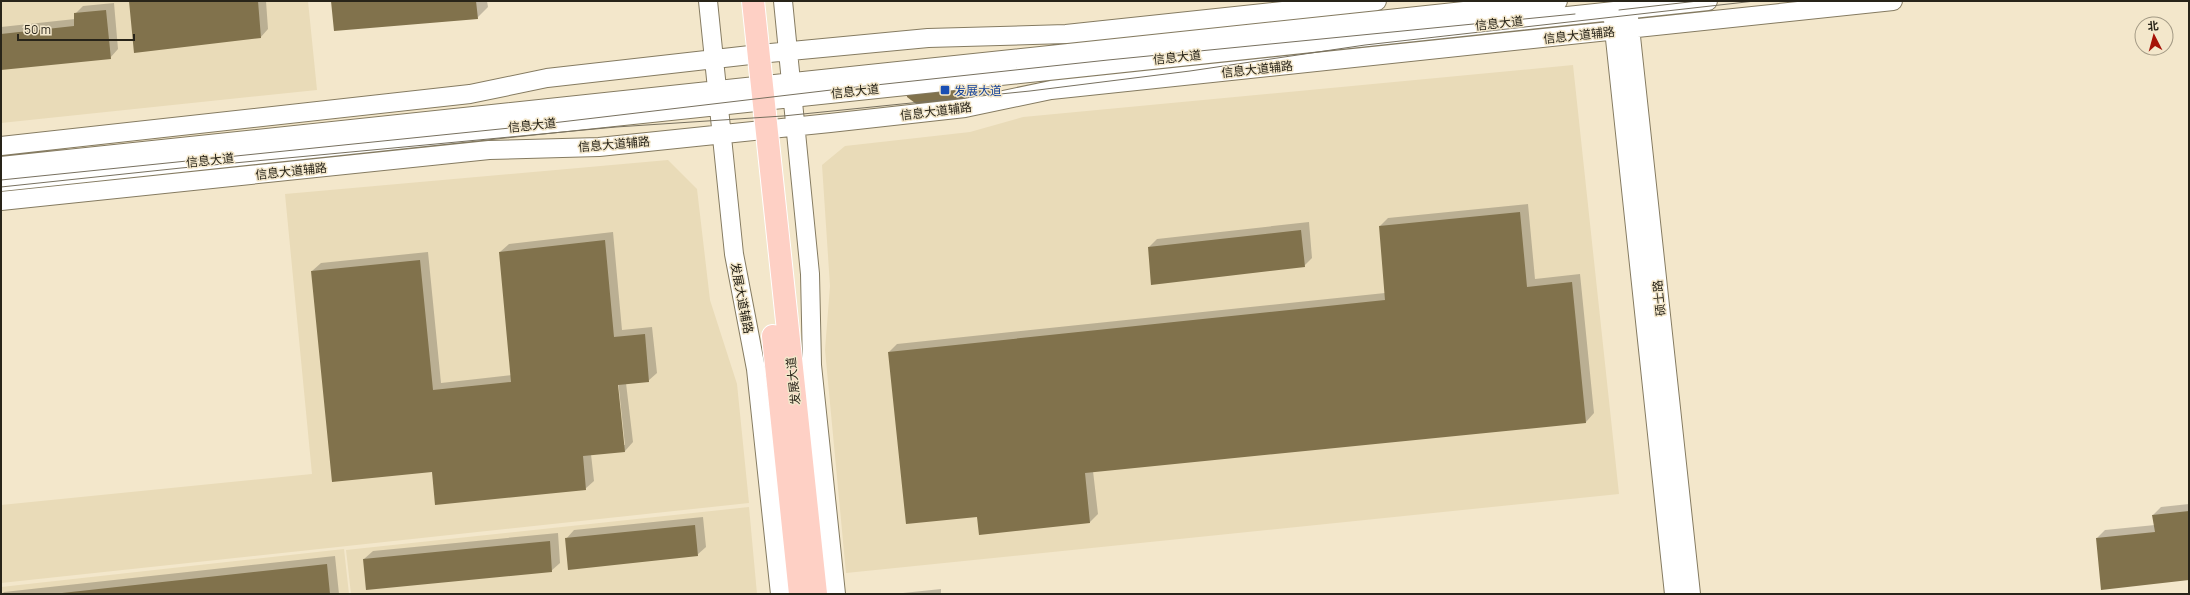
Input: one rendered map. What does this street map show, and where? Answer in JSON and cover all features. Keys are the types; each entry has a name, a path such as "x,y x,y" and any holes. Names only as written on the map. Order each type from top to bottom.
{"main road":[{"name":"发展大道","path":"738,1 751,54 816,594"},
{"name":"发展大道","path":"751,54 753,1"},
{"name":"发展大道","path":"759,130 800,594"}],"street":[{"name":"发展大道辅路","path":"708,1 734,254 756,369 780,594"},
{"path":"783,1 797,126 810,274 812,365 836,594"},
{"path":"1,146 470,94 547,78 751,54 928,38 1066,34 1377,1"},
{"name":"信息大道","path":"792,90 1558,1"},
{"name":"信息大道","path":"1,182 755,93 1620,6 1708,1"},
{"name":"信息大道辅路","path":"1,201 489,150 599,146 722,134 965,108 1051,90 1893,1"},
{"name":"硕士路","path":"1620,6 1674,594"},
{"name":"硕士路","path":"1622,30 1691,594"},
{"name":"信息大道","path":"1,166 718,97"}],"shaded area":[{"path":"1,1 308,1 317,90 1,123"},
{"path":"1573,65 1619,494 846,573 825,350 830,286 822,165 845,146 970,132 1023,117"},
{"path":"668,160 697,189 710,300 737,384 749,503 1,583 1,505 312,474 285,194"},
{"path":"749,507 757,594 351,594 346,550"},
{"path":"344,549 349,594 1,594 1,587"}],"building":[{"path":"129,1 258,1 261,38 134,53"},
{"path":"331,1 476,1 478,19 334,31"},
{"path":"106,10 111,59 1,70 1,34 74,26 74,13"},
{"path":"998,76 998,86 990,99 919,106 907,97 906,85"},
{"path":"1520,212 1527,287 1572,282 1586,423 1085,473 1090,523 979,535 977,517 906,524 888,352 1385,300 1379,226"},
{"path":"1301,230 1305,267 1151,285 1148,247"},
{"path":"605,240 614,337 645,334 649,382 618,385 625,452 583,456 586,490 435,505 432,472 332,482 311,271 420,260 433,390 511,382 499,252"},
{"path":"2189,511 2189,580 2101,590 2096,538 2155,532 2152,515"},
{"path":"695,525 698,556 568,570 565,538"},
{"path":"550,541 552,572 366,590 363,559"},
{"path":"327,564 330,594 62,594 62,593"}],"tram line":[{"path":"1619,10 1698,1"},
{"path":"1,187 181,168 616,127 783,116 1030,91 1190,71 1365,45 1755,1"},
{"path":"1,180 510,128 848,88 1108,60 1575,14"}],"place":[{"name":"发展大道","path":"945,90"}]}
